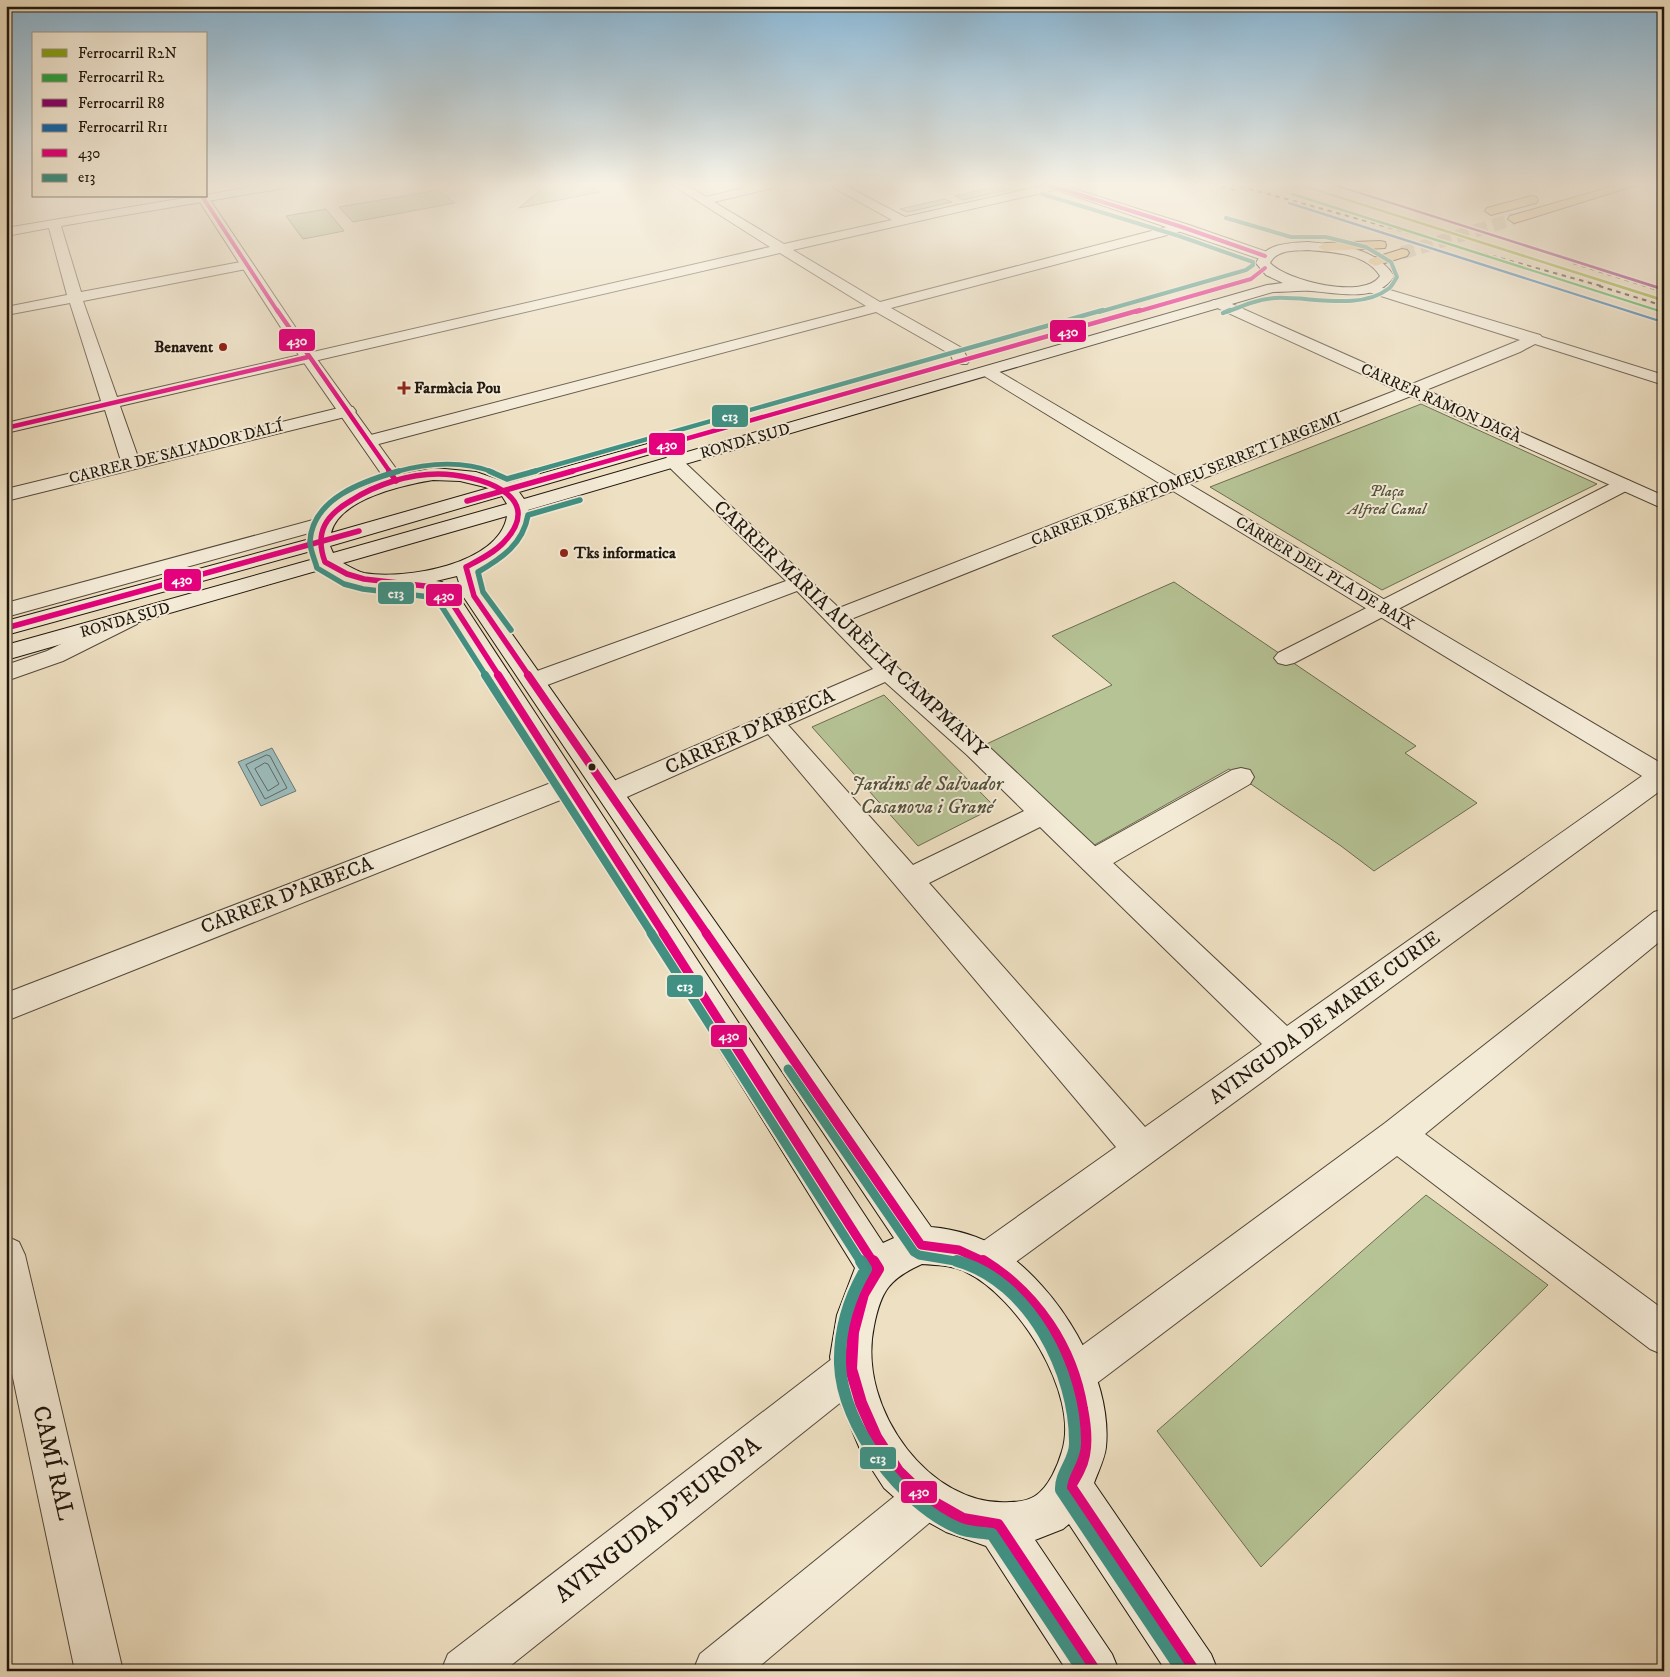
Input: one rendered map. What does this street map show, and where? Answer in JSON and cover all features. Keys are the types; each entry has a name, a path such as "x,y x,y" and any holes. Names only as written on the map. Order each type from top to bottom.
{"street":[{"path":"64,262 74,298 131,463"},
{"path":"244,262 308,357 396,481"},
{"path":"6,428 718,262"},
{"path":"804,262 956,351 961,360"},
{"path":"369,441 1046,262"},
{"path":"1265,262 1279,277 1311,287 1346,290 1376,285 1664,370"},
{"name":"RONDA SUD","path":"6,628 322,543 1251,279 1265,262"},
{"path":"1375,262 1384,269 1387,276 1376,285"},
{"path":"6,311 246,265"},
{"path":"1376,285 1664,380"},
{"name":"RONDA SUD","path":"6,653 129,619 322,543 518,507 1272,288 1311,287"},
{"name":"CARRER RAMON DAGÀ","path":"1218,304 1664,503"},
{"name":"CARRER DE BARTOMEU SERRET I ARGEMI","path":"836,617 1177,483 1409,389 1508,352 1535,338"},
{"name":"CARRER DEL PLA DE BAIX","path":"987,371 1663,775"},
{"name":"CARRER DE SALVADOR DALÍ","path":"6,495 347,411"},
{"name":"CARRER MARIA AURÈLIA CAMPMANY","path":"673,461 836,617 890,673 976,749 1286,1046"},
{"path":"6,610 322,543 347,502 368,491 396,481 433,474 474,477 492,482 506,490 514,498 518,507 517,524 507,539 496,549 466,567 428,577 387,581"},
{"path":"1286,658 1623,485"},
{"path":"322,543 347,574 434,587 450,600 878,1269"},
{"path":"466,567 474,596 921,1245"},
{"path":"534,681 800,583"},
{"path":"6,673 55,656 129,619"},
{"name":"CARRER D'ARBECA","path":"611,793 874,677 890,673"},
{"path":"772,722 1142,1150"},
{"name":"AVINGUDA DE MARIE CURIE","path":"985,1262 1663,775"},
{"path":"1093,861 1241,777"},
{"name":"CARRER D'ARBECA","path":"6,1007 569,786"},
{"path":"909,880 1043,814"},
{"path":"1075,1375 1397,1135 1664,921"},
{"path":"1397,1135 1664,1335"},
{"path":"921,1245 949,1246 985,1262 1013,1284 1039,1310 1062,1344 1075,1375 1085,1410 1083,1462 1070,1486 1052,1511 1023,1524 998,1525 963,1519 926,1498 898,1471 876,1437 861,1403 851,1369 853,1332 863,1294 878,1269 901,1254 921,1245"},
{"name":"CAMÍ RAL","path":"6,1255 99,1671"},
{"name":"AVINGUDA D'EUROPA","path":"465,1671 851,1369"},
{"path":"1070,1486 1194,1671"},
{"path":"717,1671 926,1498"},
{"path":"998,1525 1095,1671"}],"green space":[{"name":"Plaça Alfred Canal","path":"1421,404 1597,484 1382,590 1210,487"},
{"path":"1174,582 1416,746 1405,753 1477,803 1374,871 1229,769 1082,852 976,749 1112,685 1052,636"},
{"name":"Jardins de Salvador Casanova i Grané","path":"884,695 995,807 918,846 812,727"},
{"path":"1426,1195 1548,1285 1261,1567 1157,1431"}],"water":[{"path":"272,748 296,791 261,806 238,762"}],"railway":[{"path":"1515,262 1605,287"},
{"path":"1573,263 1664,292"},
{"path":"1599,286 1664,306"}],"rail line":[{"name":"R11","path":"1476,262 1658,320"},
{"name":"R2","path":"1507,262 1661,311"},
{"name":"R2N","path":"1542,262 1664,301"},
{"name":"R8","path":"1577,262 1664,290"}],"transit line":[{"name":"430","path":"246,262 308,357 396,481"},
{"name":"e13","path":"1083,1671 992,1534 958,1528 936,1516 898,1484 881,1464 867,1442 847,1395 840,1363 843,1330 848,1306 854,1289 866,1269 442,607 430,597 363,589 344,584 317,568 310,543 315,521 330,503 351,488 377,477 430,465 452,464 481,468 507,479 1246,270 1253,265 1253,262"},
{"name":"e13","path":"1223,313 1255,302 1275,298 1343,301 1378,296 1390,288 1397,277 1391,262"},
{"name":"430","path":"467,501 1251,279 1265,268"},
{"name":"430","path":"6,428 308,357"},
{"name":"430","path":"1095,1671 998,1525 963,1519 926,1498 898,1471 876,1437 861,1403 851,1369 853,1332 863,1294 878,1269 450,600 434,587 364,579 347,574 325,562 320,545 323,529 331,516 345,504 366,492 401,479 438,474 453,474 486,481 501,488 512,497 518,508 517,522 507,539 493,551 466,567 474,596 921,1245 959,1250 980,1259 1001,1272 1020,1288 1052,1327 1064,1349 1073,1372 1084,1420 1084,1454 1070,1486 1194,1671"},
{"name":"e13","path":"511,630 483,592 478,572 511,550 523,534 528,515 580,500"},
{"name":"430","path":"6,628 359,531"},
{"name":"e13","path":"788,1069 914,1252 919,1255 947,1258 968,1264 996,1280 1015,1296 1046,1337 1058,1360 1073,1408 1075,1452 1063,1478 1061,1490 1182,1671"}],"place":[{"name":"Benavent","path":"223,347"},
{"name":"Farmàcia Pou","path":"404,388"},
{"name":"Tks informatica","path":"564,553"}]}
